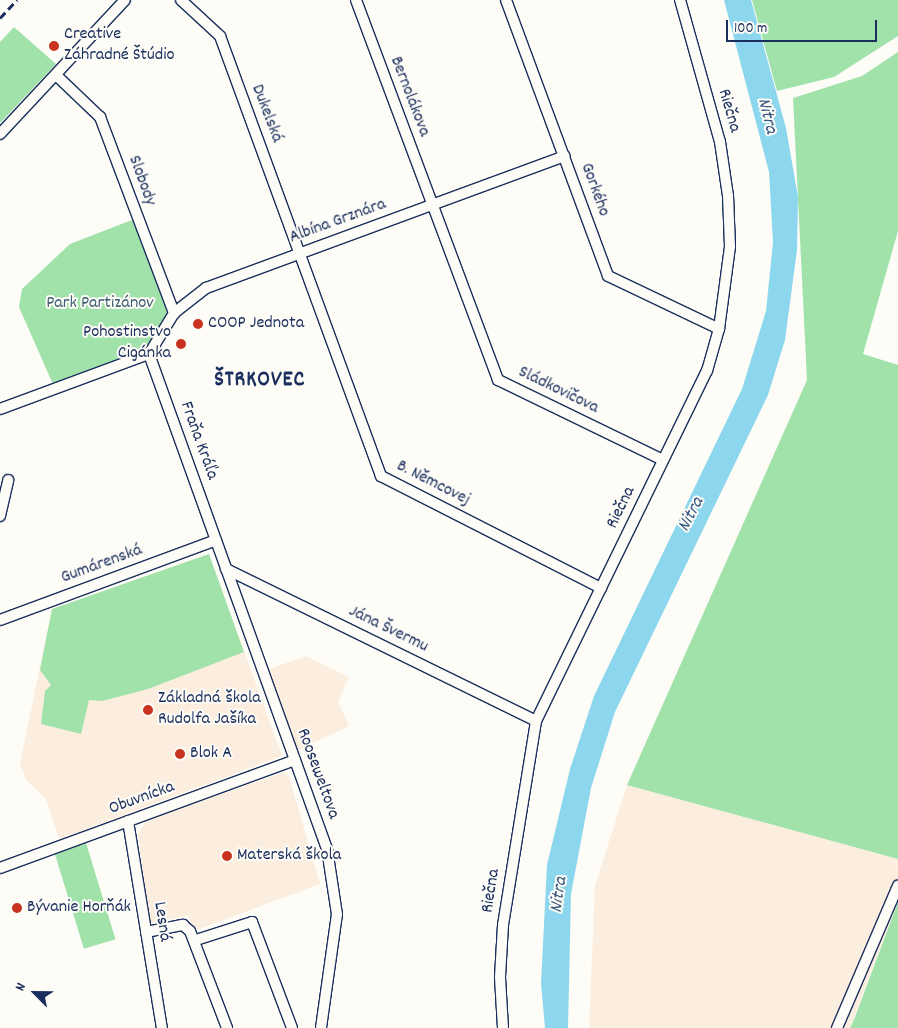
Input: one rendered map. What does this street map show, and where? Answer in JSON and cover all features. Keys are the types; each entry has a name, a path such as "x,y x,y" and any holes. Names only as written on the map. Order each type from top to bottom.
{"street":[{"path":"0,134 125,0"},
{"name":"Dukelská","path":"181,0 220,36 301,253"},
{"name":"Bernolákova","path":"356,0 432,205"},
{"name":"Gorkého","path":"506,0 608,276 719,329"},
{"name":"Riečna","path":"503,1028 500,977 503,925 536,721 707,372 719,329 730,247 728,196 720,142 680,0"},
{"name":"Slobody","path":"56,75 100,117 174,313"},
{"name":"Albína Grznára","path":"149,354 174,313 206,288 564,156"},
{"name":"Sládkovičova","path":"432,205 498,380 663,460"},
{"name":"B. Němcovej","path":"301,253 382,476 601,588"},
{"path":"0,409 149,354"},
{"name":"Fraňa Kráľa","path":"149,354 216,540"},
{"path":"0,516 8,480"},
{"name":"Rooseweltova","path":"216,540 327,849 337,914 321,1028"},
{"name":"Gumárenská","path":"0,620 216,540"},
{"name":"Jána Švermu","path":"226,569 536,721"},
{"name":"Obuvnícka","path":"1,865 295,760"},
{"name":"Lesná","path":"128,821 162,1028"},
{"path":"837,1028 898,886"},
{"path":"196,940 252,922 292,1028"},
{"path":"146,932 183,926 196,940 228,1028"}],"shaded area":[{"name":"Základná škola Rudolfa Jašíka","path":"209,554 282,756 59,839 46,799 26,780 20,763 52,609"},
{"path":"306,656 349,677 338,702 349,726 296,751 267,670"},
{"name":"Materská škola","path":"284,772 289,776 320,884 194,931 188,915 150,924 138,835 146,821"},
{"path":"627,785 898,859 898,902 850,1028 589,1028 595,886"}],"green space":[{"path":"752,0 898,0 898,36 834,77 777,91"},
{"path":"14,27 56,64 0,123 0,42"},
{"path":"898,52 898,231 863,354 898,365 898,859 627,785 807,380 793,98 862,76"},
{"name":"Park Partizánov","path":"137,218 174,313 149,354 55,389 19,307 22,289 70,244"},
{"path":"209,554 244,652 148,689 102,701 89,700 81,734 41,724 45,691 51,685 40,670 52,609"},
{"path":"83,833 115,939 84,949 51,843"},
{"path":"898,902 898,1028 850,1028 855,1017"}],"water":[{"name":"Nitra","path":"724,0 751,0 786,128 798,197 797,250 785,340 768,395 615,712 591,788 571,894 568,1028 545,1028 541,983 547,865 570,769 594,696 742,389 766,311 773,242 769,172"}],"railway":[{"path":"0,18 17,0"}],"place":[{"name":"Creative Záhradné Štúdio","path":"54,46"},
{"name":"COOP Jednota","path":"198,324"},
{"name":"Pohostinstvo Cigánka","path":"181,344"},
{"name":"Základná škola Rudolfa Jašíka","path":"148,710"},
{"name":"Blok A","path":"180,754"},
{"name":"Materská škola","path":"227,856"},
{"name":"Bývanie Horňák","path":"17,908"}],"district":[{"name":"ŠTRKOVEC","path":"260,381"}]}
